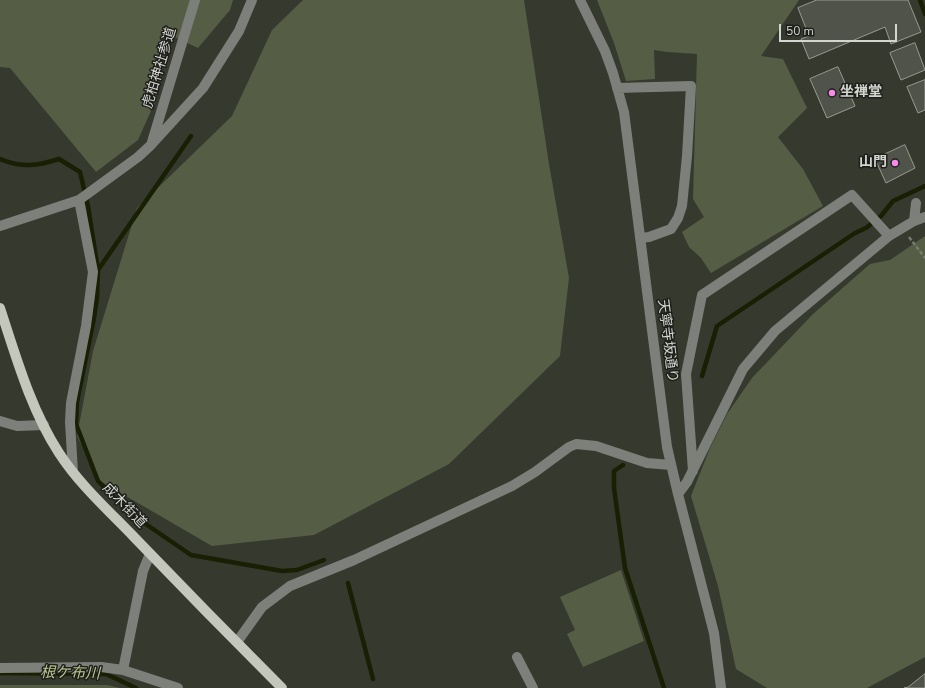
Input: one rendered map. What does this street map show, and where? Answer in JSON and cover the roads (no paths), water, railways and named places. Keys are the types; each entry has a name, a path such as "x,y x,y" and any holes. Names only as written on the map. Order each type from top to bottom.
{"main road":[{"name":"成木街道","path":"0,308 27,386 44,425 59,453 73,472 150,554 282,688"}],"street":[{"name":"虎柏神社参道","path":"151,145 195,0"},
{"path":"0,226 79,200 138,157 151,145 203,88 239,31 252,0"},
{"name":"天寧寺坂通り","path":"580,0 605,51 624,112 658,380 671,465 714,633 721,688"},
{"path":"617,88 691,86 687,156 682,206 678,218 670,229 654,236 640,238"},
{"path":"693,471 686,374 702,295 852,195 889,236"},
{"path":"73,472 70,422 71,403 86,326 93,272 79,200"},
{"path":"914,221 916,203"},
{"path":"678,494 693,471 743,369 775,331 889,236 914,221 925,217"},
{"path":"0,421 18,426 44,425"},
{"path":"237,642 262,607 290,586 354,560 512,486 535,472 569,447 576,444 596,446 647,463 671,465"},
{"path":"123,670 143,571 150,554"},
{"path":"517,657 533,688"},
{"path":"0,668 101,667 123,670 178,688"}],"waterway":[{"path":"920,0 925,14"},
{"path":"98,270 191,136"},
{"path":"0,159 23,165 44,163 59,159 80,172 88,206 98,270 97,298 77,402 76,424 98,481 131,514 191,555 282,571 297,570 324,560"},
{"path":"702,376 717,326 855,233 866,228 881,216 893,201 925,186"},
{"path":"623,465 614,471 614,488 625,568 664,688"},
{"path":"348,583 373,679"},
{"name":"根ケ布川","path":"0,673 106,674 136,688"}],"place":[{"name":"坐禅堂","path":"832,93"},
{"name":"山門","path":"895,163"}]}
